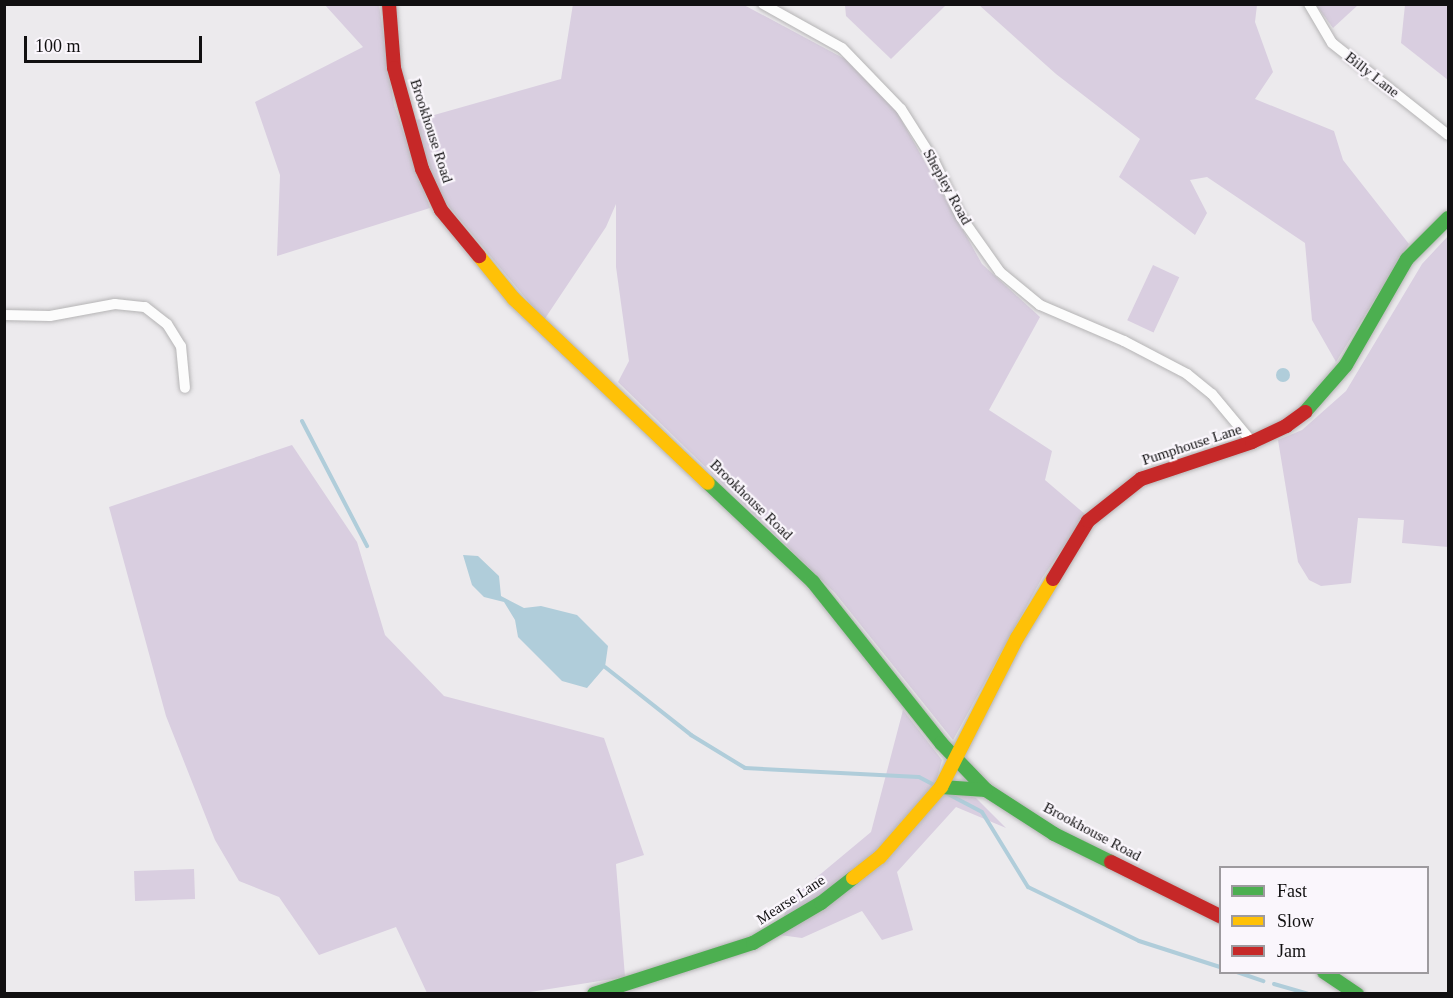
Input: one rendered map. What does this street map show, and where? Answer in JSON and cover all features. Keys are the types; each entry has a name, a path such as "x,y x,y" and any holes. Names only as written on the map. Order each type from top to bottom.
{"street":[{"name":"Brookhouse Road","path":"389,4 394,68 422,169 441,210 464,240 556,342 813,582 958,760 986,790 1054,834 1219,915"},
{"name":"Shepley Road","path":"763,4 842,48 901,109 934,161 962,217 1000,272 1040,305 1124,341 1187,374 1212,394 1252,442"},
{"name":"Billy Lane","path":"1309,4 1332,43 1449,135"},
{"name":"Pumphouse Lane","path":"958,760 1017,638 1088,521 1141,479 1252,442 1286,426 1317,402 1334,382 1407,259 1449,218"},
{"path":"4,315 50,316 116,304 145,307 167,324 181,346 186,388"},
{"name":"Mearse Lane","path":"594,993 684,968 753,944 820,903 880,857 941,787 958,760"},
{"path":"941,787 986,790"},
{"path":"1327,974 1358,993"}],"shaded area":[{"path":"573,4 744,5 845,59 897,112 982,264 1040,317 989,410 1052,451 1045,480 1086,515 1042,578 953,740 835,593 618,382 629,361 616,267 616,204 606,227 544,320 440,196 413,121 561,79"},
{"path":"845,4 946,5 891,59 846,16"},
{"path":"325,5 379,5 394,105 430,208 277,256 280,175 255,102 363,47"},
{"path":"979,5 1257,5 1255,22 1273,72 1255,99 1334,131 1343,160 1409,244 1336,362 1312,320 1305,243 1207,177 1190,180 1207,213 1195,235 1119,177 1140,139 1056,74"},
{"path":"1316,5 1358,5 1333,28"},
{"path":"1405,5 1448,5 1448,80 1401,43"},
{"path":"1448,236 1448,547 1402,543 1404,520 1358,518 1351,583 1321,586 1309,580 1298,562 1278,440 1302,430 1346,391 1422,264"},
{"path":"1153,265 1179,277 1154,333 1127,320"},
{"path":"292,445 357,542 385,635 444,696 604,738 644,855 616,864 625,977 524,993 427,993 396,927 319,955 279,897 239,881 215,840 166,716 109,507"},
{"path":"903,710 942,760 936,782 944,788 976,798 1006,828 956,807 897,872 913,930 882,940 862,911 802,938 780,935 787,902 871,832"},
{"path":"194,869 195,899 135,901 134,871"}],"water":[{"path":"1283,368 1288,370 1290,375 1288,380 1283,382 1278,380 1276,375 1278,370"},
{"path":"463,555 478,556 499,576 501,596 524,608 541,606 577,615 608,646 605,667 587,688 562,681 518,637 515,620 504,602 484,597 472,585"}],"waterway":[{"path":"302,421 367,546"},
{"path":"605,667 691,735 745,768 919,777 932,784"},
{"path":"948,794 982,812 1028,887 1139,941 1219,967"},
{"path":"1243,974 1263,981"},
{"path":"1274,984 1308,994"}],"traffic: fast":[{"path":"1305,412 1346,365 1407,259 1448,218"},
{"path":"708,483 813,582 941,743 986,790 1054,834 1111,862"},
{"path":"941,787 986,790"},
{"path":"594,994 753,943 821,903 853,878"},
{"path":"1327,974 1357,994"}],"traffic: slow":[{"path":"479,256 514,299 708,483"},
{"path":"853,878 880,857 941,787 1017,638 1053,579"}],"traffic: jam":[{"path":"389,4 394,68 422,169 441,210 479,256"},
{"path":"1053,579 1088,521 1141,479 1252,442 1286,426 1305,412"},
{"path":"1111,862 1219,916"}]}
